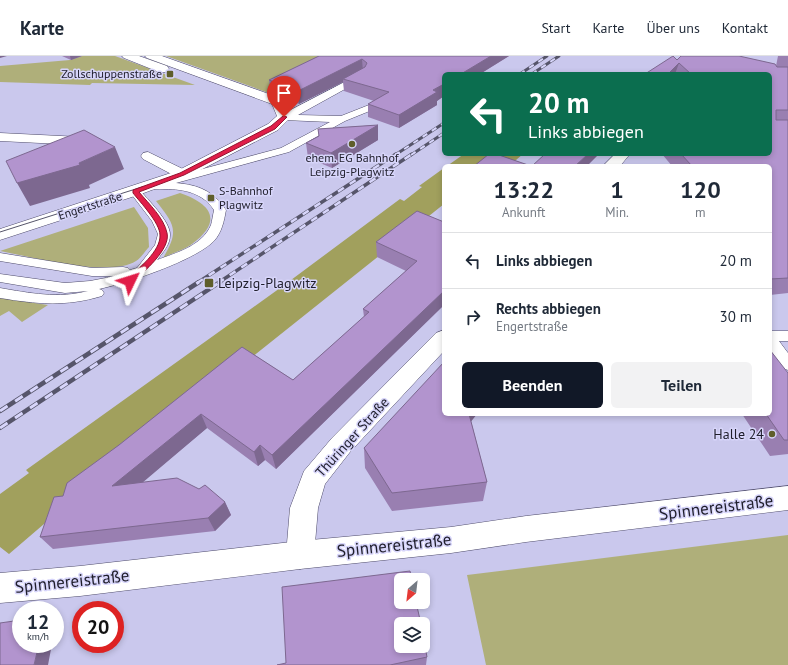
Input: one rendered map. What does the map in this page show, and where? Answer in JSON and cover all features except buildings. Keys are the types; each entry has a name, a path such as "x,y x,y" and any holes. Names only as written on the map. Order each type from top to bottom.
{"street":[{"path":"128,56 283,114"},
{"path":"151,56 278,102 283,114"},
{"name":"Engertstraße","path":"0,235 142,189 182,174 273,127 283,114"},
{"path":"0,138 81,141"},
{"path":"148,156 182,174"},
{"path":"613,164 620,156"},
{"name":"Thüringer Straße","path":"300,555 304,508 313,479 341,445 442,340"},
{"name":"Spinnereistraße","path":"0,588 451,540 526,529 788,498"}],"lane":[{"path":"283,114 362,76"},
{"path":"142,189 285,150 342,119 374,106"},
{"path":"283,114 316,123 322,130"},
{"path":"300,118 342,119"},
{"path":"0,278 41,286 65,288 90,286 118,280 190,252 209,238 218,225 220,210 211,198 195,189 169,185 142,189"},
{"path":"0,293 59,301 89,296 130,281 142,270 161,246 164,234 142,189"},
{"path":"0,257 92,272 142,270"},
{"path":"772,336 788,336"},
{"path":"772,344 788,364"}],"green space":[{"path":"82,56 115,56 195,85 92,83 90,85 0,82 0,66 70,60"},
{"path":"166,56 346,56 298,88 280,97"},
{"path":"180,193 200,202 210,214 210,221 208,228 202,236 192,244 163,258 172,241 173,228 171,222 156,201"},
{"path":"134,207 148,228 149,247 138,260 124,266 90,267 70,265 0,251"},
{"path":"0,298 48,305 22,322 9,311 0,316"},
{"path":"788,535 788,665 486,665 467,575"}],"shaded area":[{"path":"461,156 521,156 511,164 450,164"},
{"path":"442,169 442,206 58,512 9,554 0,547 0,494 29,473 26,470 287,283 400,199 404,201 422,187 419,186"}],"tram line":[{"path":"0,232 142,187 150,186"}],"railway":[{"path":"523,72 547,56"},
{"path":"535,72 559,56"},
{"path":"395,155 442,124"},
{"path":"411,155 442,134"},
{"path":"197,283 396,154"},
{"path":"218,283 412,154"},
{"path":"0,411 199,282"},
{"path":"0,428 220,282"}],"place":[{"name":"Zollschuppenstraße","path":"170,74"},
{"name":"ehem. EG Bahnhof Leipzig-Plagwitz","path":"352,144"},
{"name":"S-Bahnhof Plagwitz","path":"211,198"},
{"name":"Leipzig-Plagwitz","path":"209,283"},
{"name":"Halle 24","path":"772,434"}],"route":[{"path":"130,281 145,267 161,246 164,234 158,220 135,191 182,174 273,127 284,117"}]}
